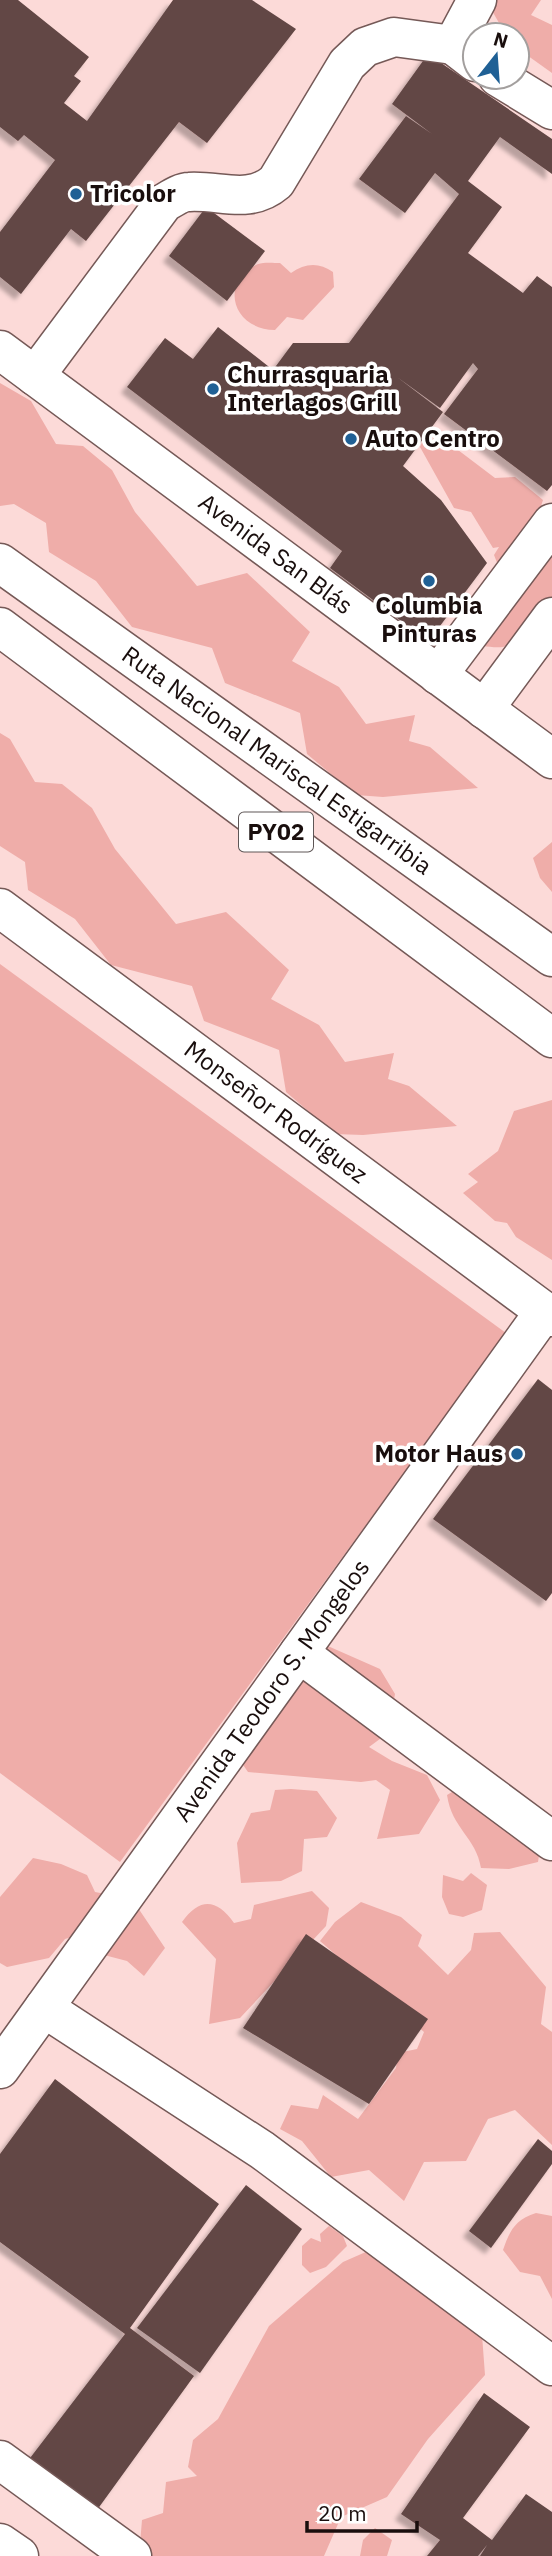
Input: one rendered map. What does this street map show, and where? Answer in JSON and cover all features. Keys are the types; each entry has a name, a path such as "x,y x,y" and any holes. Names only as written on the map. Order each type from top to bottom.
{"main road":[{"path":"472,21 477,0"},
{"path":"35,376 164,203 187,192 247,197 264,193 276,182 347,64 365,47 394,37 461,53"},
{"path":"521,91 552,110"},
{"name":"Avenida San Blás","path":"0,350 552,759"},
{"path":"438,675 552,523"},
{"name":"Ruta Nacional Mariscal Estigarribia","path":"0,563 552,957"},
{"path":"484,709 552,617"},
{"name":"PY02","path":"0,627 552,1038"},
{"name":"Monseñor Rodríguez","path":"0,908 548,1315"},
{"name":"Avenida Teodoro S. Mongelos","path":"0,2069 299,1653 548,1315"},
{"path":"299,1653 552,1841"},
{"path":"44,2008 262,2150 552,2366"},
{"path":"0,2460 132,2556"},
{"path":"0,2543 19,2556"}],"shaded area":[{"path":"492,0 541,0 531,15 552,25 552,73 531,58 531,21 498,21 491,9"},
{"path":"260,263 280,263 291,273 312,265 328,269 333,272 334,287 303,320 287,317 275,330 260,328 248,322 235,303 238,281 246,271"},
{"path":"0,383 31,401 56,444 83,446 112,470 135,512 197,586 247,573 310,632 292,661 339,687 366,724 415,715 409,741 430,747 478,788 383,797 356,795 307,754 300,713 225,683 212,648 132,627 96,581 49,552 46,523 14,504 0,506"},
{"path":"429,428 495,478 515,477 543,500 536,521 552,513 552,597 536,606 534,616 524,632 509,646 483,646 499,597 482,584 498,565 494,555 499,547 493,548 471,512 454,508 420,447"},
{"path":"0,733 10,739 35,782 62,784 92,808 115,849 176,924 226,912 289,970 271,999 319,1025 345,1062 394,1053 388,1079 409,1086 457,1126 363,1135 335,1134 286,1092 279,1050 204,1021 192,986 111,965 75,919 28,890 25,862 0,846"},
{"path":"552,842 552,892 540,878 533,858"},
{"path":"0,964 506,1333 120,1862 0,1773"},
{"path":"552,1100 552,1260 516,1237 507,1223 495,1221 463,1193 478,1182 468,1174 498,1151 514,1111"},
{"path":"321,1643 380,1669 395,1694 388,1733 369,1747 392,1761 427,1775 440,1800 419,1834 377,1839 390,1790 376,1780 361,1782 248,1772 228,1743"},
{"path":"462,1786 544,1822 538,1862 509,1869 481,1868 474,1848 454,1816 447,1795"},
{"path":"275,1790 317,1791 337,1818 327,1837 304,1839 302,1871 281,1881 241,1883 237,1843 251,1813 270,1810"},
{"path":"33,1858 61,1864 87,1875 95,1892 132,1899 165,1948 144,1976 127,1961 104,1955 82,1934 65,1939 49,1958 7,1967 0,1963 0,1897"},
{"path":"471,1873 487,1885 482,1910 463,1917 449,1914 442,1897 443,1875 463,1881"},
{"path":"312,1891 329,1908 326,1926 240,2018 209,2024 216,1959 182,1922 195,1908 208,1904 221,1909 234,1923 251,1919 254,1905"},
{"path":"361,1902 401,1917 422,1935 418,1946 448,1975 471,1950 474,1933 500,1932 546,1987 541,2024 552,2032 552,2145 515,2110 488,2119 466,2161 424,2162 404,2201 369,2170 331,2177 302,2141 280,2129 291,2105 318,2109 323,2095 358,2119 396,2068 398,2053 417,2049 424,2032 320,1941 335,1922"},
{"path":"536,2213 552,2216 552,2299 540,2276 520,2272 503,2250 514,2227"},
{"path":"329,2226 343,2236 347,2246 326,2267 310,2273 302,2265 302,2246 311,2238 321,2242 320,2234"},
{"path":"368,2251 482,2335 485,2375 428,2439 387,2497 341,2517 324,2556 139,2556 142,2520 163,2513 166,2482 197,2476 188,2467 193,2440 218,2419 269,2326 343,2262"},
{"path":"375,2528 392,2540 387,2556 360,2556 363,2540"}],"building":[{"path":"0,0 18,0 89,57 74,76 81,81 64,103 87,121 173,0 252,0 296,29 207,143 179,122 86,241 71,229 21,294 0,277 0,232 55,160 24,135 18,141 0,127"},
{"path":"428,54 461,77 461,91 482,91 552,139 552,174 500,137 468,181 502,207 468,253 523,293 537,276 552,287 552,485 547,491 444,414 478,369 473,363 440,408 397,377 443,412 403,466 441,500 487,563 437,630 416,632 330,568 342,551 127,387 165,338 193,359 218,327 273,370 293,343 349,343 459,194 435,173 405,213 359,179 406,116 432,134 392,104"},
{"path":"206,207 265,251 227,301 169,256"},
{"name":"Motor Haus","path":"538,1379 552,1390 552,1593 546,1601 433,1519"},
{"path":"306,1934 428,2019 369,2104 243,2028"},
{"path":"55,2079 219,2204 130,2328 194,2376 97,2510 27,2462 125,2334 0,2242 0,2154"},
{"path":"538,2139 552,2151 552,2164 491,2248 469,2231"},
{"path":"246,2185 302,2229 200,2373 137,2328"},
{"path":"484,2393 530,2427 463,2518 492,2540 526,2494 552,2512 552,2556 480,2556 487,2545 478,2556 427,2556 440,2540 401,2514"}],"place":[{"name":"Tricolor","path":"76,194"},
{"name":"Churrasquaria Interlagos Grill","path":"213,389"},
{"name":"Auto Centro","path":"351,439"},
{"name":"Columbia Pinturas","path":"429,581"},
{"name":"Motor Haus","path":"517,1454"}]}
